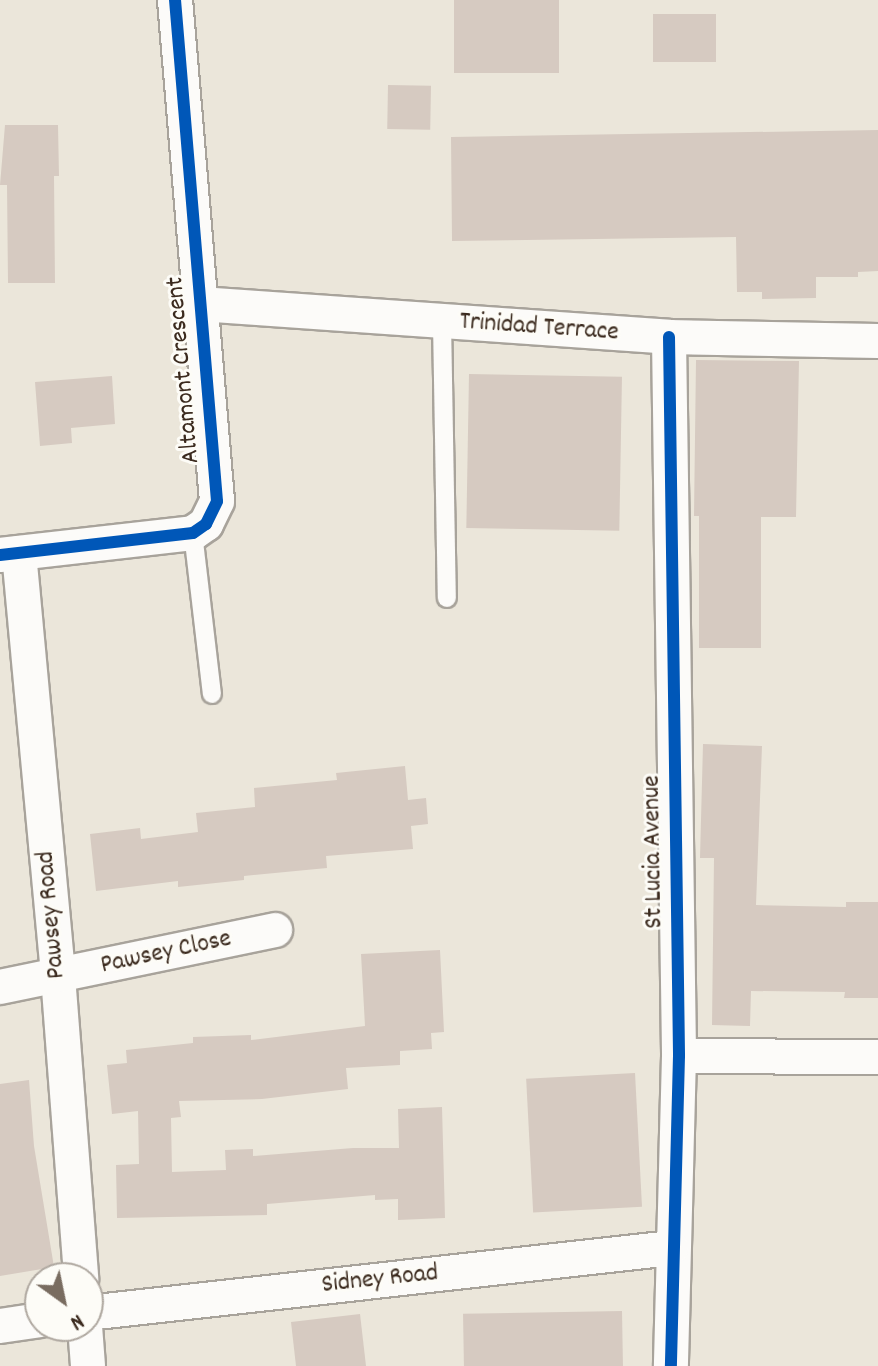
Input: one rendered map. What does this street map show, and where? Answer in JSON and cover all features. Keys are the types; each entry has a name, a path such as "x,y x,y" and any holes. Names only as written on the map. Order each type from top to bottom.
{"street":[{"name":"Altamont Crescent","path":"175,0 217,501 206,524 193,533"},
{"name":"Trinidad Terrace","path":"200,304 669,337 878,341"},
{"name":"St Lucia Avenue","path":"669,337 679,1056 671,1248 671,1366"},
{"path":"9,554 193,533"},
{"name":"Pawsey Road","path":"9,554 58,976 80,1262"},
{"name":"Pawsey Close","path":"0,987 275,930"},
{"path":"679,1056 878,1057"},
{"name":"Sidney Road","path":"104,1311 671,1248"},
{"path":"0,1326 24,1322"},
{"path":"86,1342 88,1366"}],"lane":[{"path":"442,322 447,598"},
{"path":"193,533 212,694"}],"building":[{"path":"454,0 559,0 559,73 454,73"},
{"path":"653,14 716,14 716,62 653,62"},
{"path":"388,85 431,86 430,130 387,129"},
{"path":"5,125 58,125 59,176 54,176 55,283 8,283 7,185 0,185"},
{"path":"878,130 878,271 858,272 858,277 816,277 816,298 762,299 762,292 737,292 736,237 452,241 451,137"},
{"path":"696,360 799,361 796,517 761,517 761,648 699,648 699,516 694,516"},
{"path":"469,374 622,377 619,531 466,528"},
{"path":"112,376 115,424 71,428 72,443 40,446 35,382"},
{"path":"703,744 762,746 756,905 846,907 846,902 878,902 878,998 844,998 845,992 751,991 750,1026 712,1025 714,858 700,858"},
{"path":"405,766 408,800 426,798 428,824 411,826 413,849 326,856 327,868 244,876 244,880 178,887 178,881 96,891 90,834 140,828 141,839 198,832 196,813 255,807 254,788 337,780 336,773"},
{"path":"440,950 444,1032 431,1033 432,1049 400,1051 400,1065 346,1068 348,1089 262,1099 179,1101 181,1117 171,1118 172,1172 226,1170 225,1150 253,1149 253,1156 353,1148 399,1148 398,1109 442,1107 445,1218 398,1220 398,1199 375,1200 375,1195 267,1204 267,1215 117,1218 116,1165 139,1164 138,1111 112,1114 107,1065 127,1063 126,1050 193,1043 193,1037 251,1035 251,1040 365,1026 361,954"},
{"path":"635,1073 642,1207 533,1213 526,1079"},
{"path":"29,1080 34,1146 53,1262 24,1262 24,1272 0,1276 0,1084"},
{"path":"622,1311 623,1366 464,1366 463,1314"},
{"path":"360,1314 366,1366 296,1366 291,1322"}],"cycle path":[{"path":"0,555 193,533 206,524 217,501 175,0"},
{"path":"669,337 679,1056 671,1366"}]}
